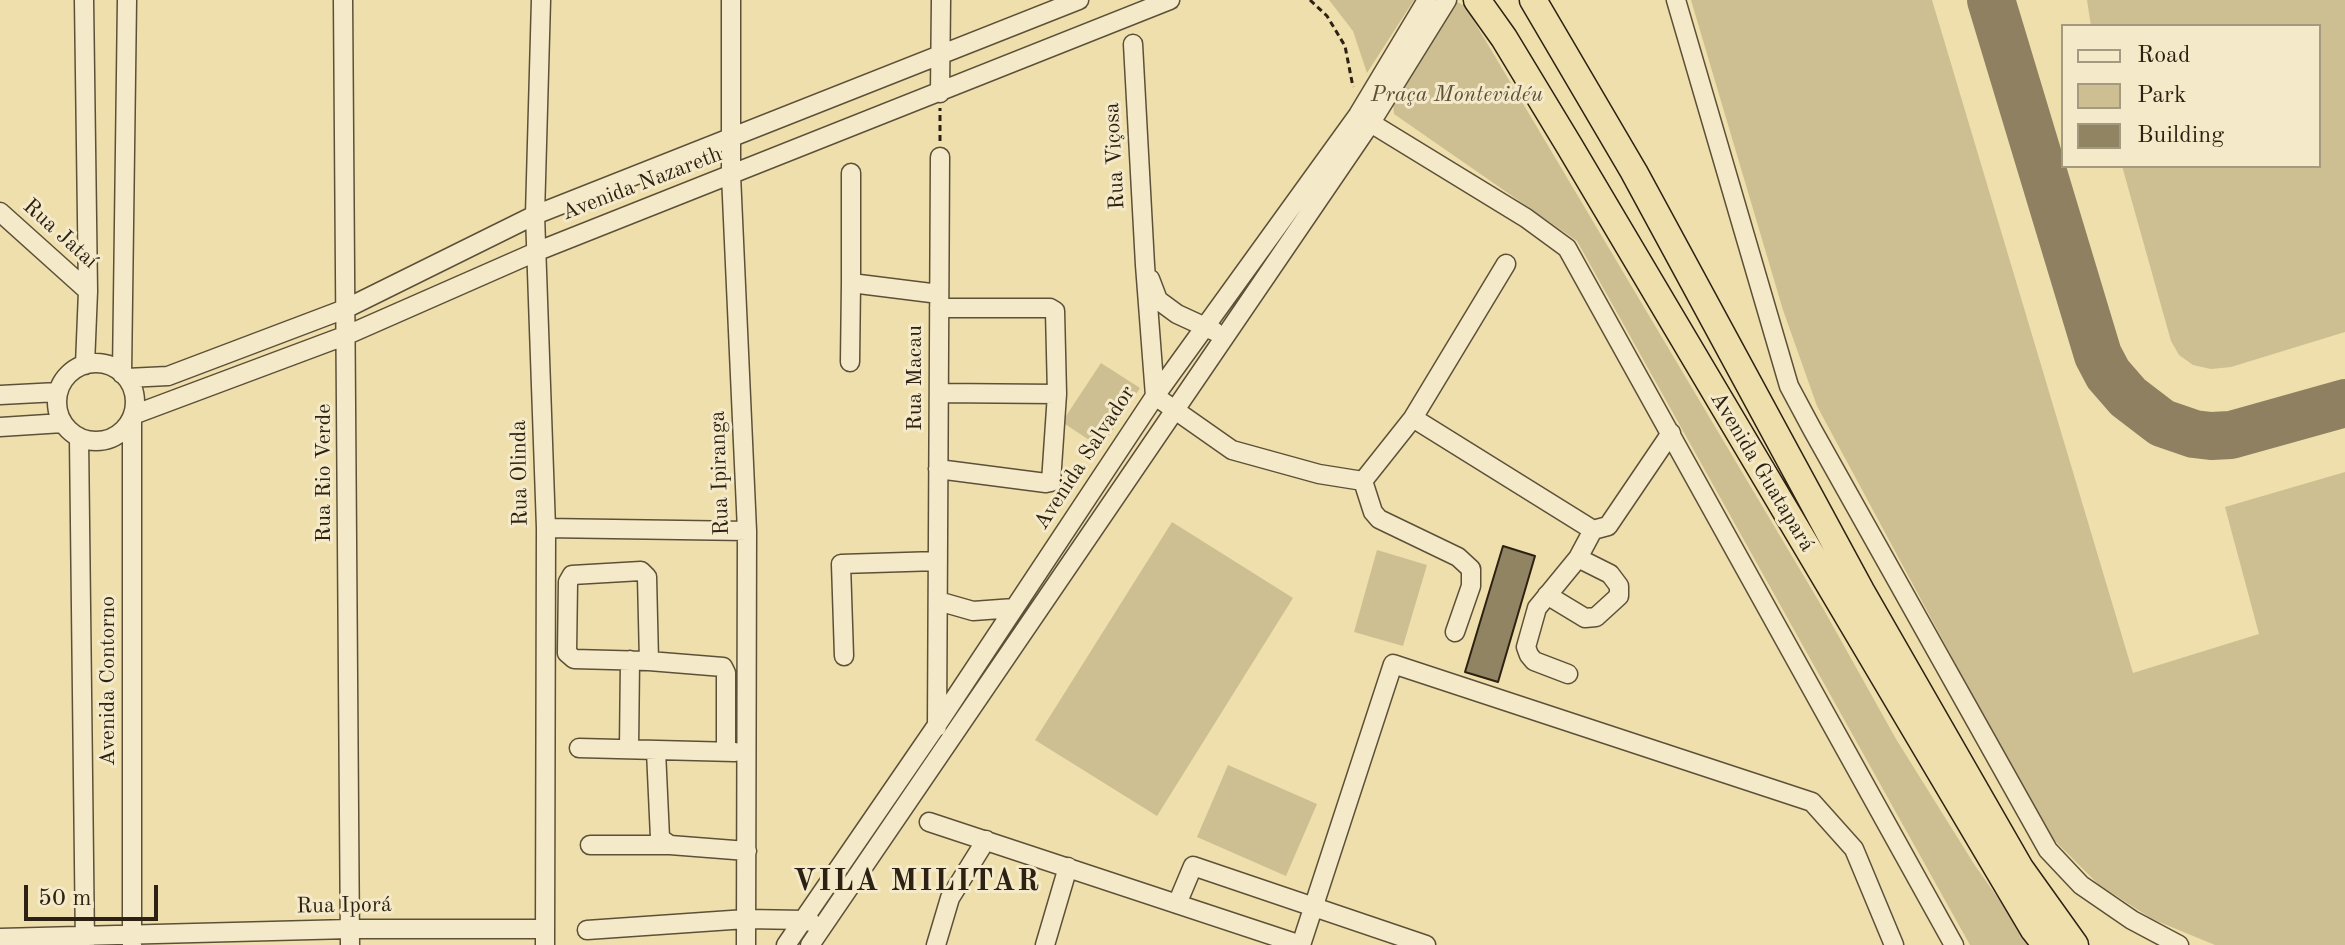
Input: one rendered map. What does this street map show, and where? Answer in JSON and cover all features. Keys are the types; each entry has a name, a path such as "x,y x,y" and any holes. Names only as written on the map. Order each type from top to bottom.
{"highway":[{"name":"Avenida Guatapará","path":"1477,0 1504,38 2034,930 2046,945"},
{"name":"Avenida Guatapará","path":"1533,0 1634,172 1869,605 2020,868 2075,945"},
{"path":"1595,191 1634,172"}],"street":[{"path":"84,0 88,291 85,365"},
{"path":"124,376 101,363 85,365 68,375 58,392 57,403 63,423 79,438 100,441 111,438 127,426 133,416 135,396 124,376 127,0"},
{"name":"Rua Rio Verde","path":"343,0 350,937"},
{"name":"Rua Olinda","path":"541,0 535,215 546,528 545,937"},
{"name":"Rua Ipiranga","path":"731,0 731,175 747,531 746,945"},
{"path":"940,93 941,0"},
{"name":"Avenida Nazareth","path":"124,376 168,376 345,309 535,215 1079,0"},
{"name":"Avenida Nazareth","path":"133,416 347,335 538,251 940,93 1130,8 1170,0"},
{"name":"Avenida Salvador","path":"786,945 1204,325 1364,120 1427,0"},
{"name":"Avenida Salvador","path":"810,945 1176,410 1364,120 1447,0"},
{"path":"1676,0 1789,386 2048,850 2081,885 2132,920 2179,945"},
{"name":"Rua Viçosa","path":"1133,44 1155,396"},
{"path":"1364,120 1526,218 1567,248 1954,945"},
{"name":"Rua Macau","path":"938,756 940,157"},
{"path":"850,362 851,173"},
{"name":"Rua Jataí","path":"0,212 88,291"},
{"path":"1363,481 1413,418 1506,264"},
{"name":"Rua Viçosa","path":"1145,265 1158,300 1177,314 1223,337"},
{"path":"851,283 939,301 1050,308 1055,311 1057,394 1051,482 938,469"},
{"path":"0,395 58,392"},
{"path":"939,393 1057,394"},
{"path":"1155,396 1232,450 1319,474 1363,481"},
{"name":"Avenida Contorno","path":"132,939 133,416"},
{"path":"1413,418 1593,530 1608,526 1671,433"},
{"path":"0,427 63,423"},
{"name":"Avenida Contorno","path":"79,438 85,941"},
{"path":"1363,481 1373,512 1379,519 1458,557 1471,569 1471,586 1455,632"},
{"path":"546,528 747,531"},
{"path":"1568,674 1534,661 1526,647 1537,608 1578,558 1593,530"},
{"path":"1547,595 1585,618 1596,617 1619,596 1619,586 1610,574 1578,558"},
{"path":"844,656 841,564 938,561"},
{"path":"649,661 647,577 641,571 572,575 568,582 567,653 574,659 723,667 726,673 726,751"},
{"path":"938,601 973,611 1014,608"},
{"path":"629,749 630,660"},
{"path":"929,822 1301,945 1393,664 1812,802 1854,849 1894,945"},
{"path":"579,748 746,752"},
{"path":"656,751 660,838 670,845"},
{"path":"936,945 950,898 986,840"},
{"path":"590,845 670,845 747,851"},
{"path":"1177,904 1193,866 1426,945"},
{"path":"1045,945 1068,867"},
{"path":"587,930 746,919 804,920 823,926"},
{"name":"Rua Iporá","path":"0,938 85,941 545,937"}],"path":[{"path":"1310,0 1327,16 1345,46 1364,120"},
{"path":"940,93 940,157"}],"green space":[{"path":"1329,0 1414,0 1367,73 1353,31"},
{"path":"1691,0 1932,0 2133,673 2259,634 2225,507 2345,472 2345,945 2215,945 2152,919 2098,884 2054,840 1997,741 1817,406 1783,310"},
{"path":"2087,0 2345,0 2345,332 2231,367 2211,369 2193,365 2179,355 2171,341 2123,168 2321,168 2321,24 2091,24"},
{"name":"Praça Montevidéu","path":"1457,2 1465,6 1824,610 1896,739 1974,864 2031,945 1970,945 1577,241 1394,114 1395,96"},
{"path":"1101,363 1140,388 1101,448 1062,422"},
{"path":"1172,522 1293,598 1157,816 1035,740"},
{"path":"1377,550 1427,565 1403,646 1354,632"},
{"path":"1228,765 1317,804 1286,876 1197,837"}],"building":[{"path":"1503,546 1535,556 1498,682 1465,672"}],"taxiway":[{"path":"1991,0 2098,355 2108,374 2128,397 2162,423 2194,434 2211,436 2231,435 2345,403"}],"district":[{"name":"VILA MILITAR","path":"917,882"}]}
